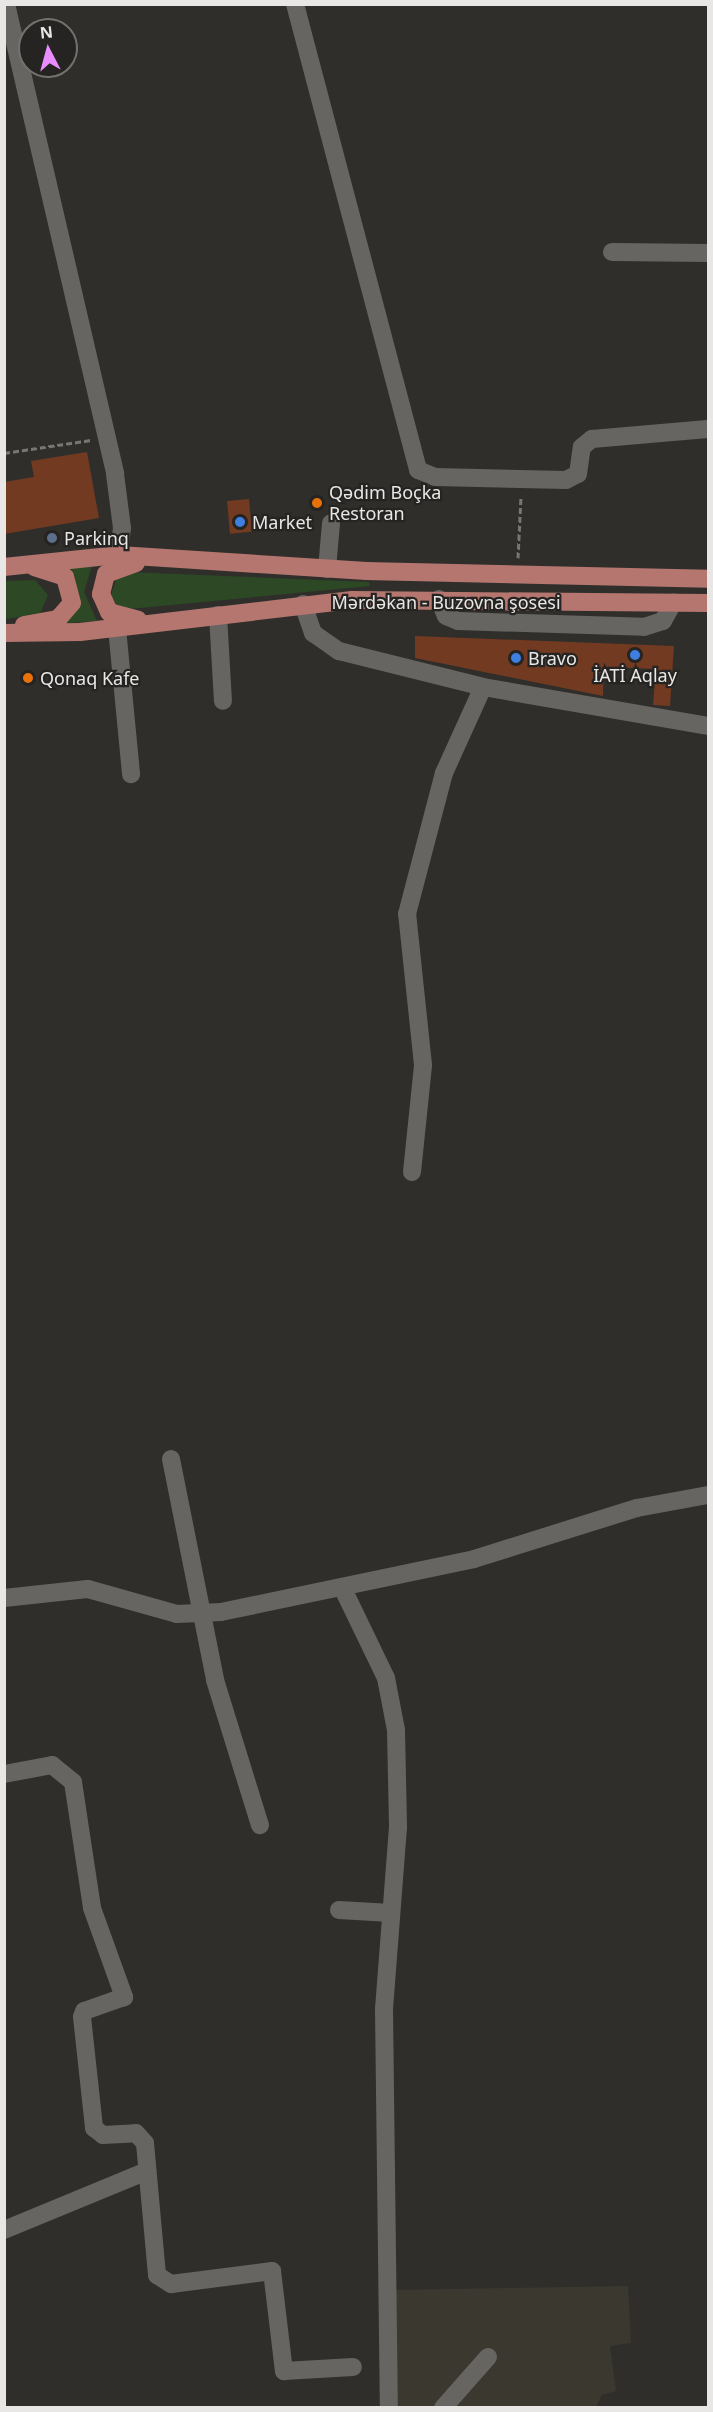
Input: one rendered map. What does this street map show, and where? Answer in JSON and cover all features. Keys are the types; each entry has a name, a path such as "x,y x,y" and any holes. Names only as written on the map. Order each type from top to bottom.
{"main road":[{"name":"Mərdəkan - Buzovna şosesi","path":"118,561 197,560 327,569 708,579"},
{"path":"8,566 118,561"},
{"path":"118,561 101,583 109,612 129,620 174,620"},
{"path":"4,630 58,619 73,594 56,569 8,566"},
{"name":"Mərdəkan - Buzovna şosesi","path":"4,630 117,628 303,604 440,599 708,603"}],"street":[{"path":"6,4 121,502 118,561"},
{"path":"295,4 413,461 435,477 522,479 574,477 582,447 592,439 708,429"},
{"path":"612,252 708,253"},
{"path":"327,569 331,523"},
{"path":"440,599 450,620 644,627 655,627 673,603"},
{"path":"303,604 314,633 339,651 483,687 708,726"},
{"path":"218,615 223,702"},
{"path":"117,628 131,774"},
{"path":"412,1172 423,1065 407,914 444,773 483,687"},
{"path":"171,1460 200,1615 260,1825"},
{"path":"4,1598 88,1589 177,1614 200,1615 344,1589 474,1559 637,1508 708,1495"},
{"path":"344,1589 393,1705 398,1827 384,2009 389,2408"},
{"path":"4,1774 52,1765 73,1782 93,1908 124,1997 84,2011 82,2017 94,2128 103,2135 142,2136 156,2266 162,2282 272,2271 284,2371 352,2367"},
{"path":"339,1910 391,1913"},
{"path":"4,2230 147,2171"},
{"path":"443,2408 488,2357"}],"path":[{"path":"4,453 108,438"},
{"path":"518,574 522,479"}],"shaded area":[{"path":"628,2286 631,2343 610,2346 616,2391 602,2395 596,2407 398,2407 393,2290"}],"green space":[{"path":"92,565 84,592 97,621 66,623 64,568"},
{"path":"129,572 369,582 370,586 129,609 115,604 111,595 117,577"},
{"path":"35,580 48,595 40,614 5,619 4,581"}],"building":[{"path":"87,452 99,518 4,534 4,482 34,477 31,461"},
{"path":"249,499 252,532 230,534 227,501"},
{"path":"415,636 674,646 670,706 653,705 656,669 604,667 603,696 415,658"}],"place":[{"name":"Qədim Boçka Restoran","path":"317,503"},
{"name":"Market","path":"240,522"},
{"name":"Parkinq","path":"52,538"},
{"name":"İATİ Aqlay","path":"635,655"},
{"name":"Bravo","path":"516,658"},
{"name":"Qonaq Kafe","path":"28,678"}]}
